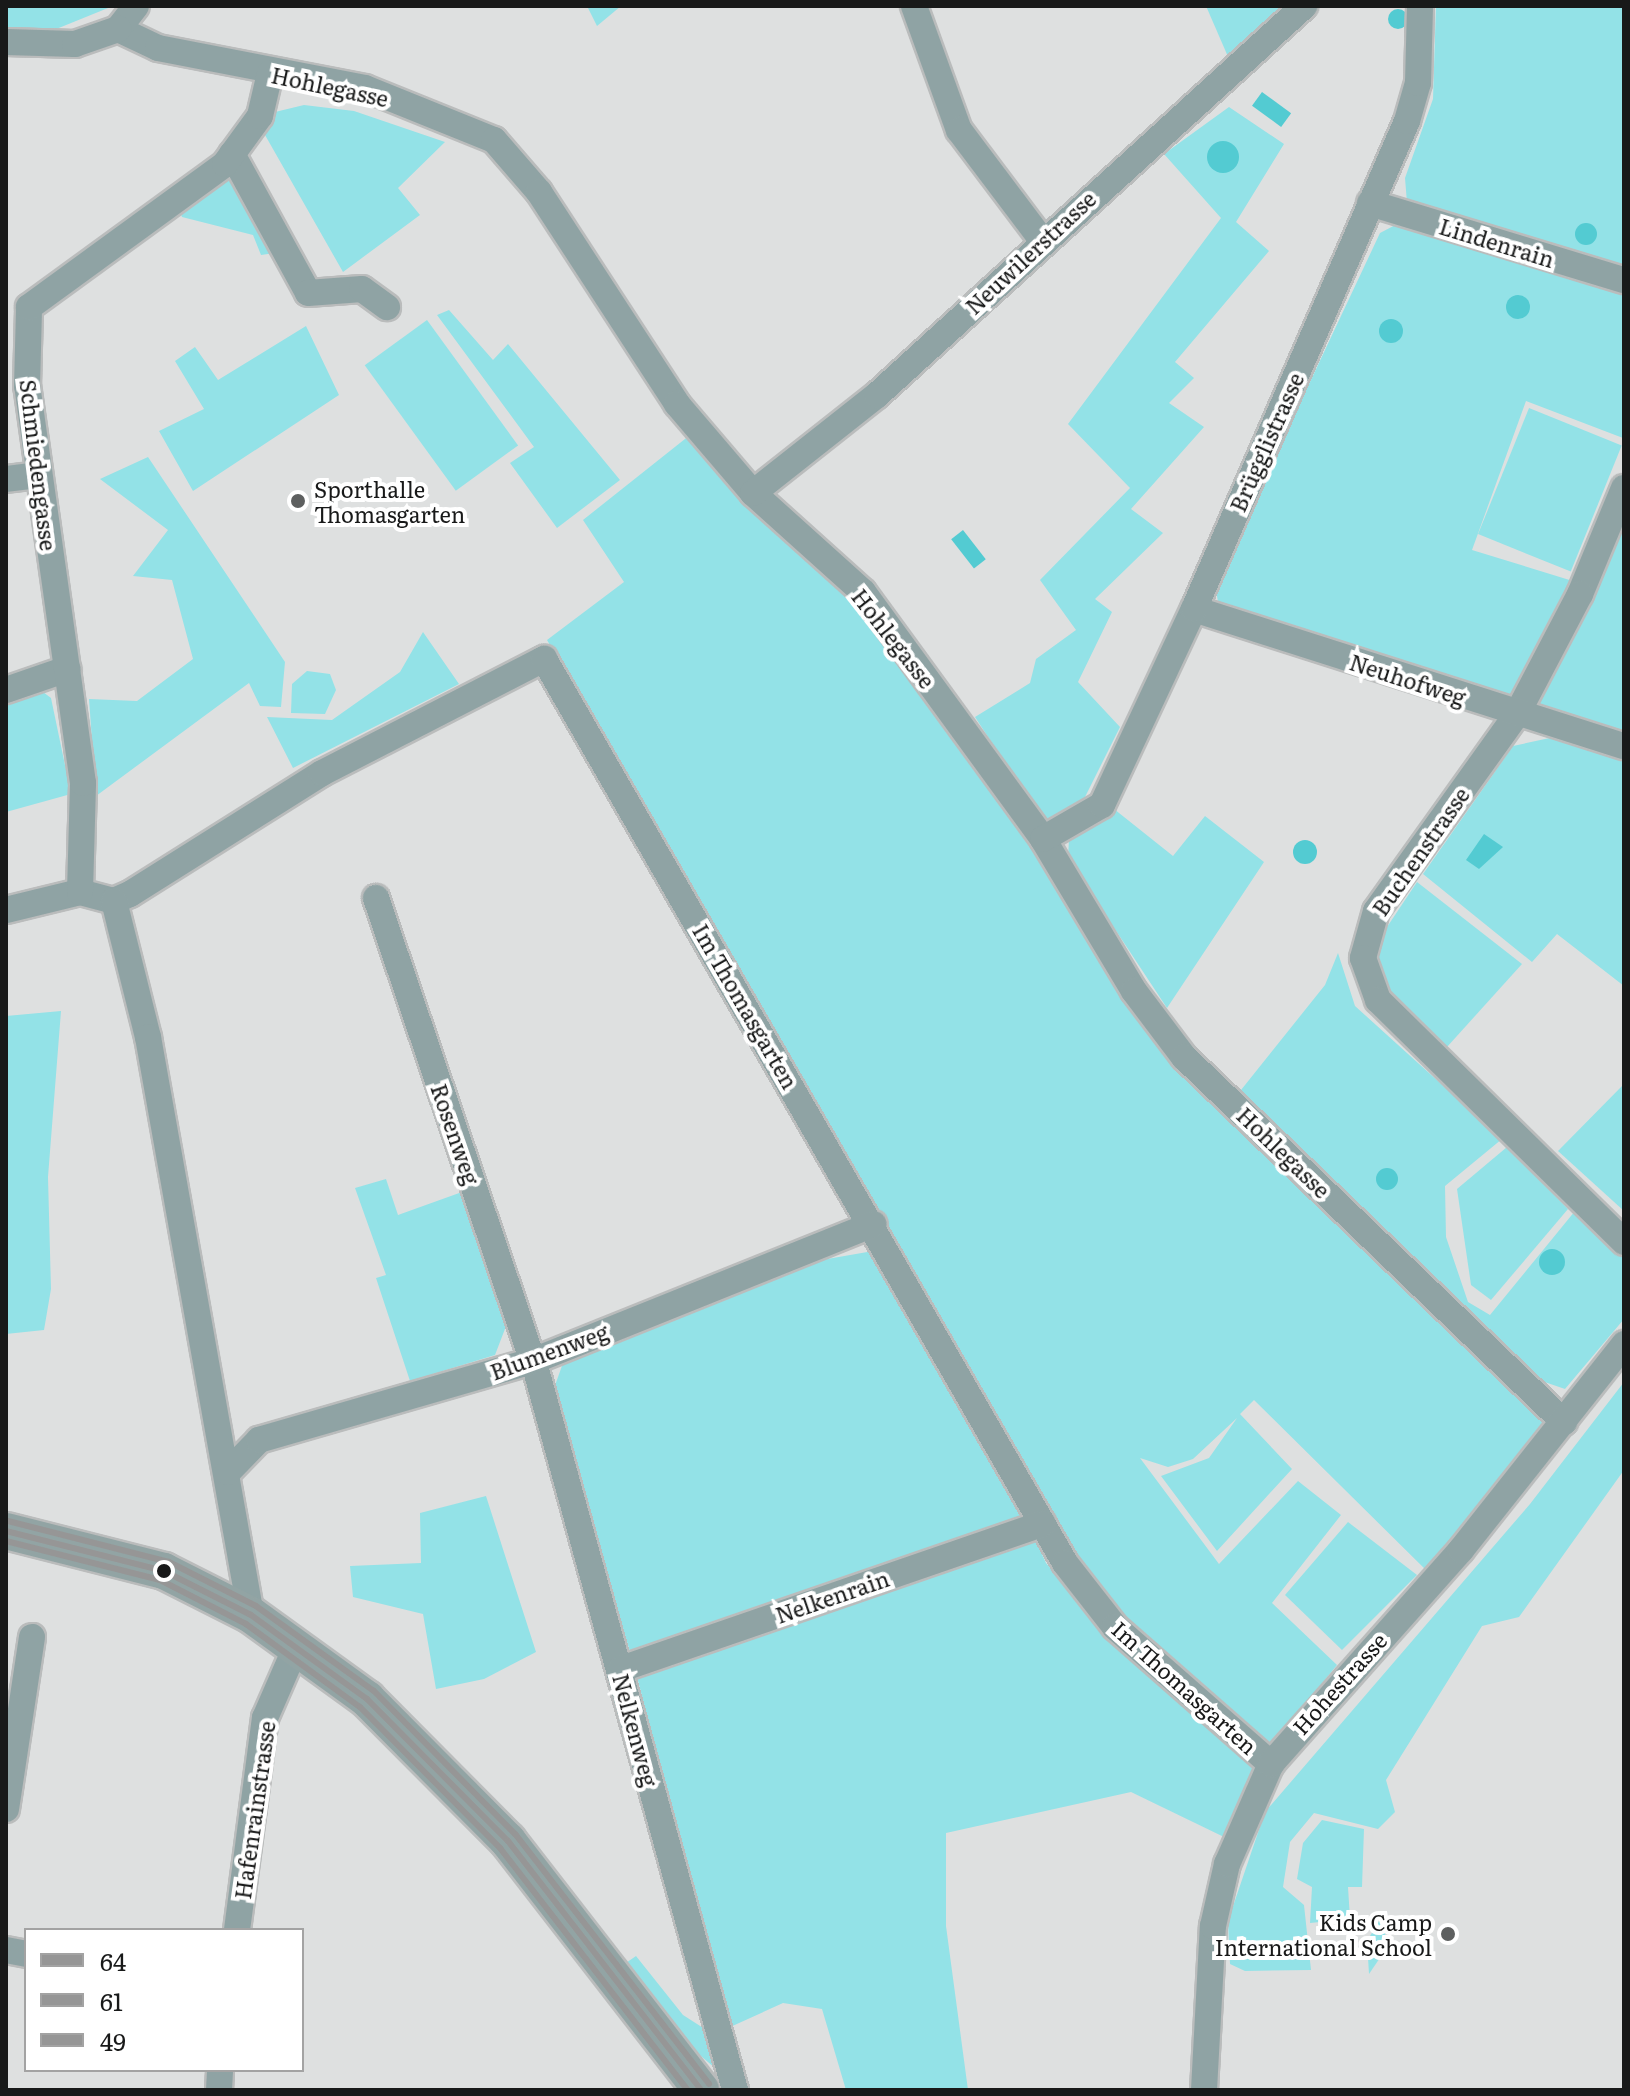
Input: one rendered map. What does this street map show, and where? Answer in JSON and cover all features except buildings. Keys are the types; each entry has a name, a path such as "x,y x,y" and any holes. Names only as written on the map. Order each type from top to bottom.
{"street":[{"path":"6,42 75,44 118,29 136,6"},
{"path":"914,6 959,130 1041,239"},
{"name":"Neuwilerstrasse","path":"753,493 877,395 1041,239 1304,6"},
{"name":"Brügglistrasse","path":"1043,839 1102,805 1194,609 1370,203 1418,83 1420,6"},
{"name":"Hohlegasse","path":"118,29 158,48 270,73 365,88 494,140 539,192 677,404 753,493 863,592 1043,839 1134,991 1184,1057 1564,1422"},
{"name":"Schmiedengasse","path":"80,892 83,783 17,309 232,154 260,116 270,73"},
{"path":"232,154 308,293 362,289 387,307"},
{"name":"Lindenrain","path":"1370,203 1624,280"},
{"path":"6,479 38,475"},
{"name":"Buchenstrasse","path":"1624,488 1580,594 1517,714 1376,911 1364,935 1366,981 1394,1017 1624,1242"},
{"name":"Neuhofweg","path":"1194,609 1624,746"},
{"name":"Im Thomasgarten","path":"114,901 322,773 544,659 873,1224 1043,1524 1115,1627 1271,1764"},
{"path":"6,690 67,669"},
{"path":"6,910 80,892 114,901 148,1037 228,1472 251,1615"},
{"name":"Rosenweg","path":"376,898 534,1366"},
{"name":"Blumenweg","path":"228,1472 259,1440 534,1366 873,1224"},
{"name":"Hohestrasse","path":"1204,2090 1213,1926 1227,1864 1271,1764 1461,1550 1624,1344"},
{"name":"Nelkenweg","path":"534,1366 621,1669 735,2090"},
{"name":"Nelkenrain","path":"621,1669 1043,1524"},
{"path":"6,1531 126,1557 251,1615 296,1647 446,1772 573,1921 701,2090"},
{"path":"6,1809 32,1637"},
{"name":"Hafenrainstrasse","path":"237,1928 265,1718 296,1647"}],"shaded area":[{"path":"113,6 39,36 6,32 6,7"},
{"path":"587,6 621,6 597,26"},
{"path":"1206,6 1285,6 1229,59"},
{"path":"1436,6 1624,6 1624,271 1407,203 1405,178 1433,99"},
{"path":"1398,9 1405,12 1408,19 1405,26 1398,29 1391,26 1388,19 1391,12"},
{"path":"1262,92 1291,113 1281,127 1252,106"},
{"path":"304,105 354,111 445,142 398,188 420,215 343,272 265,135 275,112"},
{"path":"1229,107 1284,144 1236,222 1269,251 1175,362 1194,378 1169,403 1204,427 1131,509 1163,533 1095,599 1112,612 1078,682 1120,727 1077,813 1045,824 975,717 1030,683 1036,659 1076,630 1040,580 1130,488 1068,424 1221,218 1164,154"},
{"path":"1223,141 1234,146 1239,157 1234,168 1223,173 1212,168 1207,157 1212,146"},
{"path":"227,172 275,253 261,255 253,235 182,217 176,202"},
{"path":"1401,222 1624,290 1623,438 1526,401 1472,550 1576,582 1512,700 1218,602 1215,584 1380,233"},
{"path":"1586,223 1594,226 1597,234 1594,242 1586,245 1578,242 1575,234 1578,226"},
{"path":"1518,295 1527,298 1530,307 1527,316 1518,319 1509,316 1506,307 1509,298"},
{"path":"449,310 493,360 508,344 620,480 557,528 510,463 534,447 437,315"},
{"path":"1391,319 1400,322 1403,331 1400,340 1391,343 1382,340 1379,331 1382,322"},
{"path":"427,320 518,445 456,491 365,365"},
{"path":"306,326 339,395 193,491 159,431 204,409 175,361 195,347 218,380"},
{"path":"1529,408 1622,445 1571,572 1478,534"},
{"path":"690,435 856,598 1033,842 1167,1057 1549,1423 1430,1574 1254,1400 1240,1414 1292,1469 1217,1551 1161,1476 1209,1458 1237,1418 1193,1459 1168,1467 1140,1458 1219,1564 1298,1481 1341,1515 1272,1603 1337,1665 1270,1747 1137,1632 1064,1542 547,640 624,582 583,520"},
{"path":"148,457 285,662 281,707 260,706 249,683 96,796 89,699 137,701 193,659 172,580 133,576 168,530 100,479"},
{"path":"1624,514 1624,731 1535,709"},
{"path":"963,530 986,559 974,568 951,539"},
{"path":"423,632 459,684 293,768 267,717 332,720 400,672"},
{"path":"307,671 330,674 336,690 325,714 291,713 292,684"},
{"path":"39,689 51,698 71,794 6,812 6,701"},
{"path":"1559,736 1624,757 1624,986 1557,934 1532,962 1423,874 1513,746"},
{"path":"1109,805 1173,856 1205,816 1264,862 1167,1008 1068,858 1069,839"},
{"path":"1484,834 1503,847 1479,869 1466,860"},
{"path":"1305,840 1314,843 1317,852 1314,861 1305,864 1296,861 1293,852 1296,843"},
{"path":"1417,882 1522,964 1447,1047 1388,994 1378,966 1381,936"},
{"path":"1338,953 1355,1006 1502,1139 1445,1186 1446,1237 1468,1302 1490,1315 1575,1211 1624,1258 1624,1319 1565,1389 1527,1376 1237,1095 1325,985"},
{"path":"61,1011 48,1177 51,1289 44,1330 6,1334 6,1016"},
{"path":"1624,1084 1624,1211 1558,1151"},
{"path":"1507,1147 1568,1209 1491,1300 1471,1285 1457,1189"},
{"path":"1387,1168 1395,1171 1398,1179 1395,1187 1387,1190 1379,1187 1376,1179 1379,1171"},
{"path":"386,1179 398,1215 462,1192 508,1321 495,1355 410,1381 376,1278 386,1275 355,1188"},
{"path":"1552,1249 1561,1253 1565,1262 1561,1271 1552,1275 1543,1271 1539,1262 1543,1253"},
{"path":"873,1251 1027,1518 633,1662 553,1391 563,1363 793,1265"},
{"path":"1624,1382 1624,1470 1519,1617 1482,1626 1386,1780 1395,1812 1378,1829 1314,1813 1290,1842 1283,1887 1304,1905 1311,1970 1245,1971 1230,1964 1228,1921 1265,1812 1530,1504"},
{"path":"486,1496 536,1652 484,1679 436,1689 423,1614 353,1597 350,1566 421,1563 420,1513"},
{"path":"1348,1522 1417,1575 1342,1650 1285,1595"},
{"path":"1034,1537 1046,1563 1113,1642 1255,1770 1224,1837 1131,1792 946,1833 946,1926 968,2090 846,2090 822,2009 783,2003 728,2028 636,1673"},
{"path":"1322,1820 1364,1829 1362,1887 1348,1887 1350,1919 1310,1923 1312,1887 1297,1879 1303,1843"},
{"path":"1384,1913 1386,1949 1369,1974 1367,1941"},
{"path":"636,1956 683,2015 708,2031 715,2068 662,2023 623,1965"}],"transit line":[{"name":"49","path":"8,1521 169,1562 256,1606 374,1691 516,1835 709,2084"},
{"name":"64","path":"6,1531 164,1571 251,1615 367,1699 508,1841 701,2090"},
{"name":"61","path":"6,1541 160,1580 246,1624 360,1707 500,1848 688,2090"}],"place":[{"name":"Sporthalle Thomasgarten","path":"298,501"},
{"name":"Kids Camp International School","path":"1448,1934"}]}
